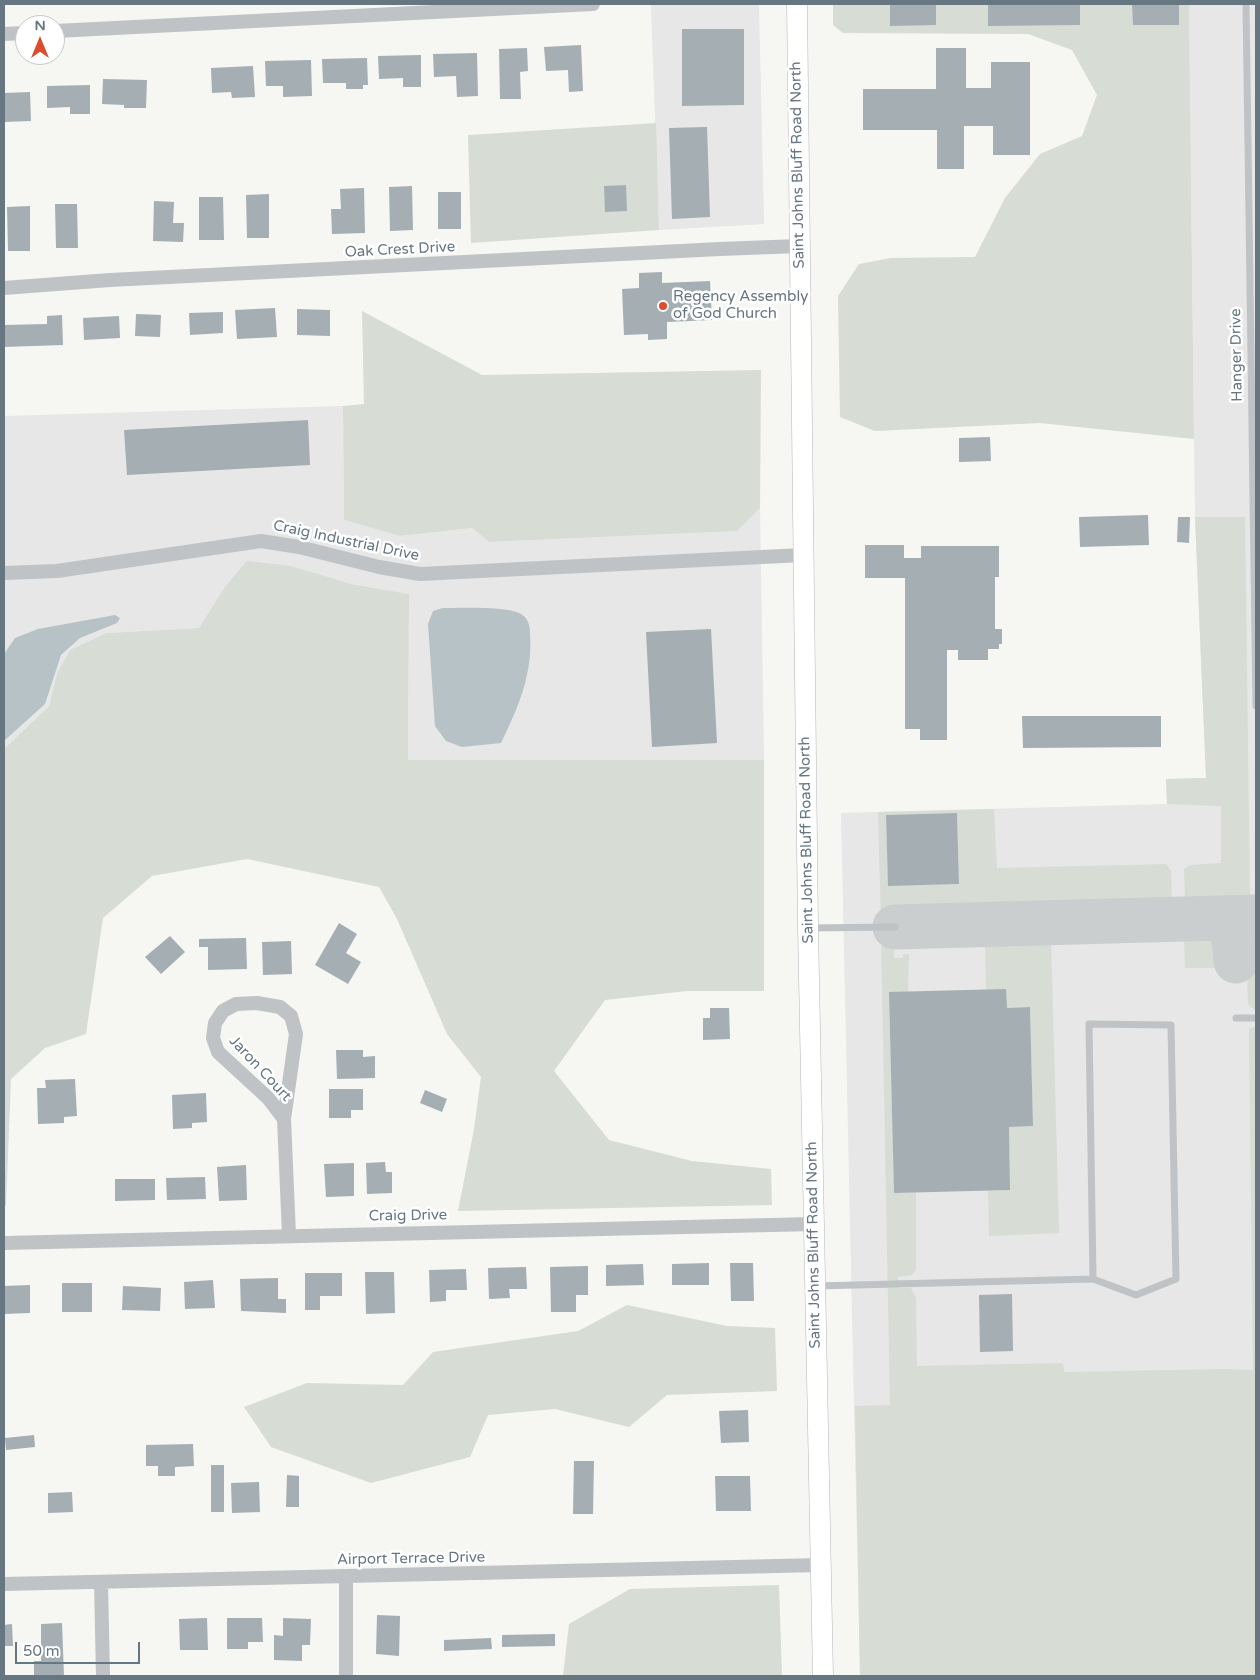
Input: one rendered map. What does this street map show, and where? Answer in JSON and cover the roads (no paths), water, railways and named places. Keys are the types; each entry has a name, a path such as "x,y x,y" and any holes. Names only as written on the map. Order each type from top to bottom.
{"main road":[{"name":"Saint Johns Bluff Road North","path":"797,4 808,928 823,1676"}],"street":[{"path":"65,30 593,4"},
{"name":"Oak Crest Drive","path":"4,288 110,280 799,246"},
{"name":"Craig Industrial Drive","path":"4,573 57,571 261,540 299,547 379,567 420,574 803,555"},
{"name":"Jaron Court","path":"284,1119 268,1098 218,1052 213,1038 215,1023 223,1011 236,1004 280,1007 291,1016 296,1034 284,1119 289,1235"},
{"name":"Craig Drive","path":"4,1243 814,1224"},
{"name":"Airport Terrace Drive","path":"4,1584 820,1565"},
{"path":"346,1577 346,1676"},
{"path":"101,1582 104,1676"}],"lane":[{"name":"Hanger Drive","path":"1246,4 1256,706"},
{"path":"808,928 895,927"},
{"path":"1236,1018 1256,1018"},
{"path":"815,1286 1093,1279 1136,1295 1176,1279 1171,1025 1089,1024 1093,1279"}],"place":[{"name":"Regency Assembly of God Church","path":"663,306"}]}
